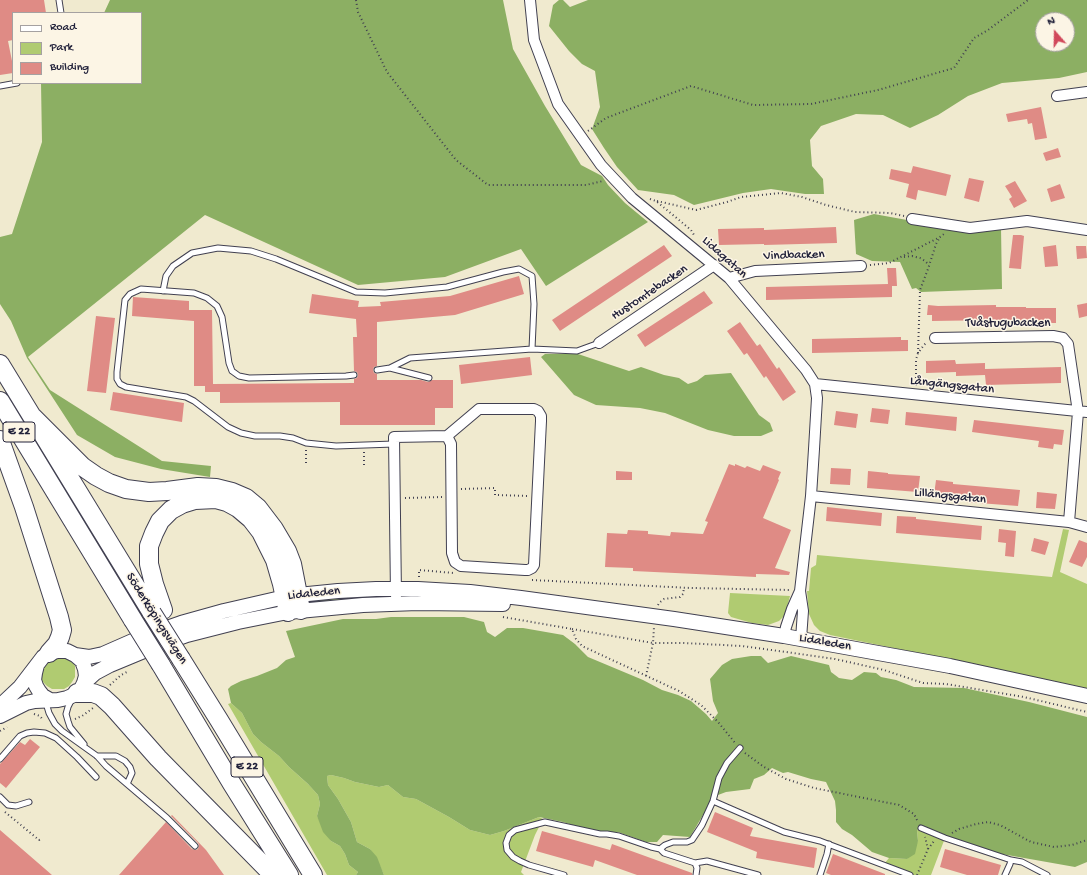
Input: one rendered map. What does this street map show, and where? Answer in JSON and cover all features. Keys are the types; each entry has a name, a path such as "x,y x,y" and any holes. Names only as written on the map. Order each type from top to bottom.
{"highway":[{"name":"Söderköpingsvägen","path":"0,364 158,611 181,659 312,875"},
{"name":"Söderköpingsvägen","path":"0,401 288,875"},
{"path":"33,417 83,467 110,483 126,489 149,492 198,487 216,488 232,492 246,498 258,508 274,529 287,551 292,564 293,604"},
{"path":"0,440 24,507 62,630 57,644 43,659"},
{"path":"158,611 150,564 150,546 154,533 160,521 171,510 182,504 195,500 216,499 227,502 238,508 251,519 261,532 275,560 293,604"},
{"path":"78,690 101,696 112,706 158,758 272,875"}],"street":[{"name":"Lidagatan","path":"530,0 534,40 558,104 601,165 632,198 729,278 806,370 815,384 817,398 811,496 797,590 784,636"},
{"path":"1057,96 1087,92"},
{"path":"912,219 970,228 1027,220 1087,230"},
{"name":"Hustomtebacken","path":"599,343 714,265"},
{"name":"Vindbacken","path":"729,278 755,271 861,266"},
{"name":"Tvåstugubacken","path":"935,338 1053,336 1063,338 1068,344 1082,412 1069,522"},
{"name":"Långängsgatan","path":"815,384 1082,412"},
{"path":"396,604 394,437 447,436 479,409 534,409 538,411 541,416 534,565 532,568 525,570 457,565 452,553 451,444 447,436"},
{"name":"Lillängsgatan","path":"811,496 1069,522 1087,527"},
{"name":"Lidaleden","path":"78,690 95,673 110,665 187,635 238,622 338,591 418,589 470,592 674,619 784,636 950,666 1087,696"},
{"name":"Lidagatan","path":"797,590 803,611 801,639"},
{"name":"Lidaleden","path":"75,655 89,657 103,654 144,636 181,623 224,611 293,604 561,604"},
{"path":"0,706 20,687 43,659 58,651 67,651 82,661 86,676 78,690 67,698 58,700 46,699 26,703 0,716"},
{"path":"43,659 35,673 34,680 39,691 46,699"}],"lane":[{"path":"59,0 61,12"},
{"path":"0,86 12,84"},
{"path":"163,291 166,276 173,266 192,253 218,248 251,251 276,259 356,292 385,293 447,287 519,269 532,276 534,304 532,349"},
{"path":"354,374 346,376 249,378 239,376 232,371 229,363 222,316 217,306 207,298 194,294 141,289 130,294 125,300 117,372 117,379 120,384 126,387 186,397 194,401 228,427 241,433 255,436 280,436 293,438 306,443 336,446 394,444"},
{"path":"377,370 390,368 410,358 532,349 577,351 599,343"},
{"path":"390,368 429,378"},
{"path":"78,690 68,707 66,714 70,727 89,749"},
{"path":"46,699 49,713 55,724 62,731 89,749 106,766 167,818 195,846"},
{"path":"0,759 20,736 34,732 45,733 56,738 96,777"},
{"path":"564,875 520,862 507,850 506,843 509,835 515,830 545,822 600,834 619,836 651,847 660,848 673,842 687,842 692,840 702,825 713,801 719,778 727,763 740,748"},
{"path":"97,756 116,756 125,761 130,767 132,773 127,784"},
{"path":"0,797 8,805 16,806 29,802"},
{"path":"713,801 784,832 829,844 910,875"},
{"path":"921,828 945,838 1011,860 1022,862 1047,875"},
{"path":"820,875 829,844"},
{"path":"660,848 664,853 695,862 707,861 758,875"},
{"path":"1005,875 1011,860"},
{"path":"695,862 697,868 696,875"}],"path":[{"path":"356,0 358,12 387,72 456,160 488,185 586,186 611,176"},
{"path":"585,133 606,118 691,86 753,105 811,104 878,90 954,68 974,38 988,30 1028,0"},
{"path":"648,199 696,210 741,197 781,193 802,197 855,212 878,212 902,215 912,219"},
{"path":"656,201 691,230 696,240"},
{"path":"861,266 889,263 940,237 955,226"},
{"path":"916,395 916,360 918,353 920,290 936,244 940,237"},
{"path":"902,257 912,256 920,258 929,265"},
{"path":"918,353 924,345 935,338"},
{"path":"306,443 306,465"},
{"path":"364,444 364,465"},
{"path":"395,498 495,488 495,495 538,496"},
{"path":"418,589 419,570 458,573"},
{"path":"528,579 684,588 797,590"},
{"path":"657,608 659,603 664,599 680,597 683,594 684,588"},
{"path":"498,616 653,643 742,646 835,659 884,670 924,682 946,684 1024,697 1087,712"},
{"path":"646,676 653,643 654,626"},
{"path":"572,629 576,640 582,646 598,652 678,691 701,705 718,722 744,753 764,767 786,779 814,788 899,805 914,814 924,835 928,849"},
{"path":"101,696 120,675 127,672"},
{"path":"6,812 39,840 42,838"},
{"path":"917,875 933,841 945,838 959,829 976,824 988,822 1000,825 1031,842 1054,847 1087,840"}],"green space":[{"path":"110,0 503,0 513,49 545,106 581,165 602,176 608,185 625,203 648,222 546,286 521,249 445,277 358,285 205,215 28,357 50,390 162,461 211,466 210,477 161,469 115,457 77,435 27,358 11,321 0,304 0,237 12,234 42,142 41,84 142,84 142,12 104,12"},
{"path":"559,0 563,0 570,7 588,0 1087,0 1087,72 1059,78 1002,83 968,96 938,115 910,128 883,115 856,114 821,126 810,140 812,166 823,179 824,194 805,194 771,189 743,193 694,205 674,195 638,190 617,167 592,129 600,107 595,71 582,64 569,51 549,26 553,5"},
{"path":"874,214 907,220 1001,228 1002,289 921,292 916,288 912,289 900,262 872,261 856,254 854,220"},
{"path":"545,354 578,354 629,371 641,367 664,375 679,378 688,384 697,381 705,375 731,373 759,415 770,423 773,431 761,436 734,436 708,430 665,413 640,408 596,405 574,395 541,357"},
{"path":"1063,529 1069,530 1060,572 1087,584 1087,690 1049,680 830,635 820,631 814,625 809,614 807,591 809,591 811,568 816,565 817,555 1052,577"},
{"path":"730,593 790,596 785,615 779,621 768,625 752,623 731,617 728,613"},
{"path":"383,596 314,603 306,602 305,598"},
{"path":"391,617 464,617 484,622 487,632 495,637 507,628 523,628 563,635 588,657 643,680 662,690 691,701 712,721 718,713 713,701 710,679 722,665 732,659 751,656 761,656 768,663 791,656 829,665 831,672 839,678 852,680 864,672 876,673 881,677 896,680 914,687 964,688 1029,702 1087,717 1087,862 1075,867 996,853 951,839 924,826 917,830 918,841 915,854 907,859 889,858 872,852 852,835 842,829 836,822 835,801 826,782 788,772 783,773 772,768 764,775 754,779 750,789 726,792 718,795 712,808 703,815 690,837 663,835 657,842 646,842 618,832 594,832 563,822 539,817 490,835 470,830 416,799 403,797 388,785 379,787 331,775 327,776 328,785 351,822 357,842 370,849 377,857 384,875 356,875 358,872 349,865 340,846 331,841 323,832 317,816 320,804 318,795 279,756 253,734 242,713 231,703 228,689 241,681 277,668 286,660 295,657 286,631 343,619 376,619"},
{"path":"61,656 72,661 75,666 75,677 69,686 64,689 52,689 43,682 40,676 41,670 46,661"},
{"path":"231,703 242,713 253,734 279,756 318,795 320,804 317,816 331,841 340,846 349,865 358,872 356,875 327,875 228,704"},
{"path":"331,775 379,787 388,785 403,797 416,799 470,830 490,835 539,817 543,819 535,835 521,872 524,875 384,875 370,849 357,842 351,822 328,785 327,776"},
{"path":"921,828 945,838 931,875 900,875 901,871 884,864 889,858 907,859 918,841 917,830"}],"building":[{"path":"0,0 44,0 46,12 12,12 12,40 8,41 12,61 12,73 0,75"},
{"path":"1041,107 1047,138 1035,140 1032,123 1028,124 1027,119 1008,122 1006,114"},
{"path":"1058,148 1061,157 1046,161 1043,153"},
{"path":"913,166 951,175 946,196 918,190 916,200 906,197 909,184 889,179 891,169 911,173"},
{"path":"969,178 984,181 979,202 964,198"},
{"path":"1015,181 1027,201 1014,208 1009,199 1012,197 1005,186"},
{"path":"1060,184 1065,198 1051,202 1047,189"},
{"path":"836,227 837,243 719,245 718,229 764,228 764,230"},
{"path":"1013,235 1024,236 1021,269 1009,268"},
{"path":"664,245 672,256 560,331 552,320"},
{"path":"1056,245 1058,266 1045,267 1043,247"},
{"path":"1076,246 1086,246 1087,258 1077,259"},
{"path":"887,268 896,268 897,286 892,286 892,297 766,300 766,287 888,284"},
{"path":"519,276 524,294 455,315 377,322 377,366 374,367 373,370 374,373 377,374 377,380 421,380 428,382 432,380 453,380 453,408 435,408 435,425 340,425 340,402 220,403 220,392 205,392 205,386 194,386 194,321 132,316 133,297 189,301 189,310 212,310 213,384 354,383 354,379 357,378 358,375 357,372 354,371 353,337 357,337 356,319 309,313 312,294 359,301 358,307 381,306 380,302 450,296"},
{"path":"704,291 713,303 645,347 637,335"},
{"path":"1087,303 1087,316 1079,318 1077,305"},
{"path":"928,305 996,305 996,307 1056,308 1056,323 997,322 997,320 932,321 932,315 927,315"},
{"path":"96,316 115,318 106,393 87,391"},
{"path":"740,322 757,346 760,344 777,369 779,367 796,392 783,401 766,376 764,378 747,353 744,355 727,331"},
{"path":"901,337 901,340 908,340 908,351 812,353 812,339"},
{"path":"530,357 532,375 461,384 459,365"},
{"path":"955,360 956,364 985,363 985,369 1061,367 1061,383 986,385 985,375 956,376 956,372 926,373 926,361"},
{"path":"113,392 184,403 182,422 110,410"},
{"path":"872,408 890,410 888,424 870,422"},
{"path":"836,411 858,414 856,428 834,425"},
{"path":"906,412 957,417 956,431 905,425"},
{"path":"974,420 1064,430 1062,445 1054,444 1053,449 1038,447 1039,441 972,432"},
{"path":"729,464 735,466 735,464 745,468 747,466 760,471 763,465 781,472 763,518 791,530 775,568 790,572 789,575 756,574 756,577 633,571 633,568 605,567 607,533 627,534 628,530 648,531 648,534 670,536 671,532 703,534 708,522 705,521"},
{"path":"831,468 851,469 850,485 830,484"},
{"path":"616,471 632,472 632,480 616,480"},
{"path":"868,471 920,476 918,492 867,488"},
{"path":"936,480 953,482 953,484 1020,490 1018,506 966,502 967,498 934,495"},
{"path":"1037,492 1057,494 1055,509 1036,508"},
{"path":"827,507 882,513 881,526 826,521"},
{"path":"897,516 916,517 916,519 982,526 981,540 896,533"},
{"path":"999,529 1016,531 1014,557 1005,556 1006,543 998,542"},
{"path":"1034,538 1049,542 1045,555 1031,551"},
{"path":"1079,540 1087,543 1087,557 1082,567 1069,562"},
{"path":"30,739 40,747 6,788 0,783 0,764 20,742 25,745"},
{"path":"715,812 753,828 750,836 817,848 814,868 756,858 757,852 707,832"},
{"path":"172,815 206,850 224,875 119,875 166,822 192,849 198,849 198,843 171,816"},
{"path":"0,830 52,875 0,875"},
{"path":"542,831 610,850 612,844 692,873 692,875 637,875 595,860 593,867 536,851"},
{"path":"945,849 1001,865 998,875 967,875 940,867"},
{"path":"833,854 885,875 831,875 826,873"}]}
